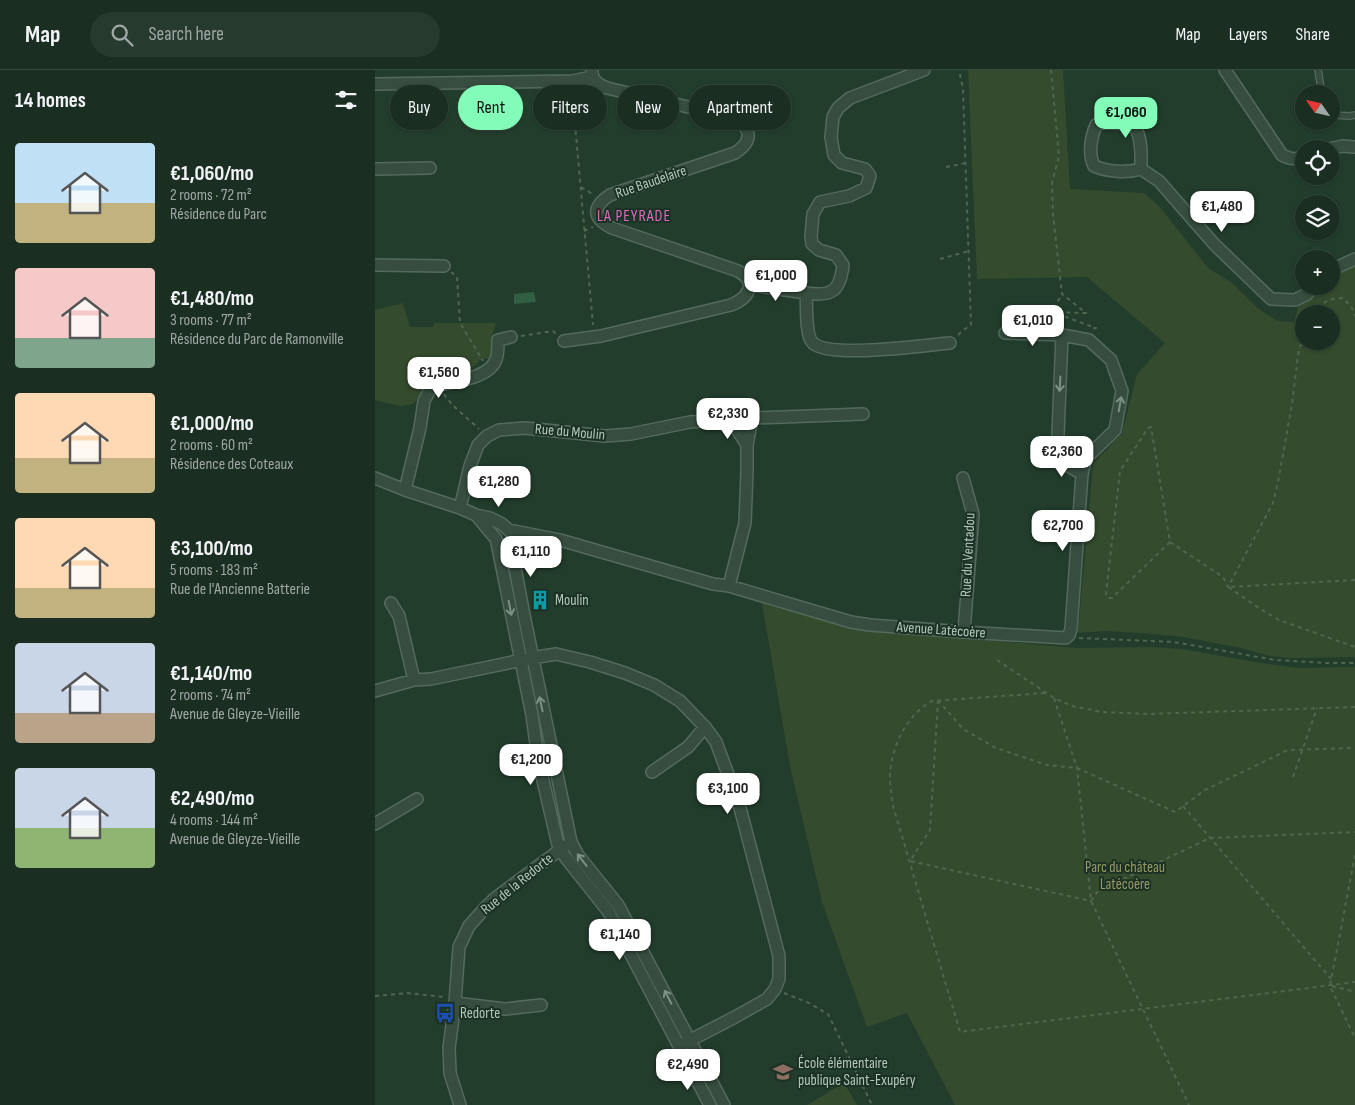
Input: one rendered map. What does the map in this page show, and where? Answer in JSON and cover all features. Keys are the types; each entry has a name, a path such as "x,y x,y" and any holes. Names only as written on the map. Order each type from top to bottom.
{"street":[{"path":"564,341 594,338 731,305 745,297 750,285 817,295 830,293 837,287 841,279 843,265 837,255 819,250 812,244 813,214 820,202 849,196 866,188 870,176 865,169 842,163 834,155 831,138 833,117 838,108 850,98 924,70"},
{"path":"1225,70 1282,155 1295,160"},
{"path":"375,84 571,81 593,74"},
{"name":"Rue Baudelaire","path":"593,74 596,82 607,88 731,117 748,130 747,142 743,148 735,153 610,195 602,200 597,212 598,218 602,223 612,228 738,270 744,274 750,285"},
{"path":"1141,169 1139,135 1135,127 1129,124 1096,124 1092,134 1091,159 1094,166 1102,170 1133,171 1141,169 1159,181 1214,244 1271,299 1295,300 1305,295"},
{"path":"1340,147 1355,147"},
{"path":"375,169 430,168"},
{"path":"1340,266 1355,259"},
{"path":"375,265 444,266"},
{"path":"806,293 809,336 813,343 829,349 872,350 950,343"},
{"path":"1005,333 1063,335 1089,340 1111,360 1122,391 1115,430 1086,458 1082,474 1071,629 1069,635"},
{"path":"1063,335 1057,459 1082,474"},
{"path":"405,490 420,428 424,394 432,386 467,380 489,370 497,358 498,340 511,337"},
{"name":"Rue du Moulin","path":"487,436 499,430 525,428 605,436 631,434 690,422 863,414"},
{"path":"729,586 745,523 747,445 752,418"},
{"path":"731,420 747,445"},
{"path":"460,508 478,445 487,436"},
{"name":"Avenue Latécoère","path":"375,478 476,515 490,518 508,529 560,540 713,584 729,586 851,622 870,625 1062,638 1066,638 1069,635"},
{"name":"Rue du Ventadou","path":"963,478 973,514 964,632"},
{"name":"Avenue Latécoère","path":"476,515 496,541"},
{"path":"710,1105 608,911 560,850 555,836 538,759 527,660 512,552 514,537 508,529 501,529 496,536 496,541 527,660 571,842 578,855 618,905 724,1105"},
{"path":"496,541 504,547 536,535"},
{"path":"391,602 399,616 414,680"},
{"path":"375,691 414,680 431,679 556,654 625,673 654,686 680,701 705,727 716,742 739,804 779,956 779,979 775,989 767,999 679,1046"},
{"path":"652,772 688,747 705,727"},
{"path":"375,824 417,799"},
{"name":"Rue de la Redorte","path":"460,1105 450,1073 449,1048 455,1003 459,947 469,926 494,899 571,842"},
{"path":"455,1003 505,1009 541,1005"}],"lane":[{"path":"1318,70 1321,85"},
{"path":"1340,116 1355,115"}],"path":[{"path":"950,343 962,331 971,326 963,89 959,70"},
{"path":"1050,334 1051,312 1062,294 1053,215 1053,183 1059,156 1051,70"},
{"path":"571,81 594,338"},
{"path":"946,167 966,163"},
{"path":"580,186 602,200"},
{"path":"940,259 969,251"},
{"path":"457,277 460,323 489,370"},
{"path":"1051,312 1086,313 1062,294"},
{"path":"1321,305 1330,299 1342,298 1351,306 1355,316"},
{"path":"1051,312 1096,328 1087,330"},
{"path":"511,337 553,332 564,341"},
{"path":"1228,587 1273,503 1279,482 1299,350"},
{"path":"441,384 445,396 487,436"},
{"path":"1170,542 1113,598 1108,598 1106,594 1119,471 1148,428 1151,427 1170,542 1223,576 1228,587 1279,620 1355,647"},
{"path":"1228,587 1355,580"},
{"path":"1069,635 1080,638 1175,642 1275,660 1355,663"},
{"path":"997,660 1054,698 1072,706 1102,712 1148,714 1355,707"},
{"path":"1045,692 932,701 923,706 910,719 893,756 890,778 893,806 961,1032 1355,982"},
{"path":"1054,698 1077,768 1091,901 1189,1105"},
{"path":"937,700 963,730 996,748 1047,765 1077,768 1175,812 1205,790 1287,750 1355,748"},
{"path":"910,861 930,830 937,700"},
{"path":"1293,778 1317,708"},
{"path":"1183,806 1331,979"},
{"path":"1091,901 1098,891 1210,838 1355,832"},
{"path":"1355,855 1330,986 1355,1038"},
{"path":"910,861 1091,901"},
{"path":"1330,986 1355,992"},
{"path":"775,989 809,1003 828,1014 872,1105"},
{"path":"375,996 407,993 437,996"}],"green space":[{"path":"968,70 1063,70 1070,189 1144,193 1159,206 1209,269 1231,282 1260,310 1278,321 1294,322 1295,318 1295,350 1340,350 1340,305 1300,305 1310,295 1340,295 1340,271 1355,267 1355,657 1289,658 1270,656 1241,648 1184,637 1104,631 1078,633 1093,464 1122,433 1137,374 1165,343 1087,277 977,279"},
{"path":"403,303 410,327 433,327 434,323 496,323 492,336 494,357 480,360 464,376 427,381 428,385 413,404 400,406 375,400 375,310"},
{"name":"Parc du château Latécoère","path":"762,603 844,626 889,632 1076,648 1152,647 1182,649 1301,668 1355,667 1355,1105 955,1105 907,1013 867,1027 822,902 790,766"},
{"path":"844,1083 857,1105 807,1105"}],"shaded area":[{"path":"534,292 536,302 514,304 514,294"}],"place":[{"name":"Moulin","path":"540,600"},
{"name":"Redorte","path":"445,1013"},
{"name":"École élémentaire publique Saint-Exupéry","path":"783,1072"}],"district":[{"name":"LA PEYRADE","path":"634,216"}]}
